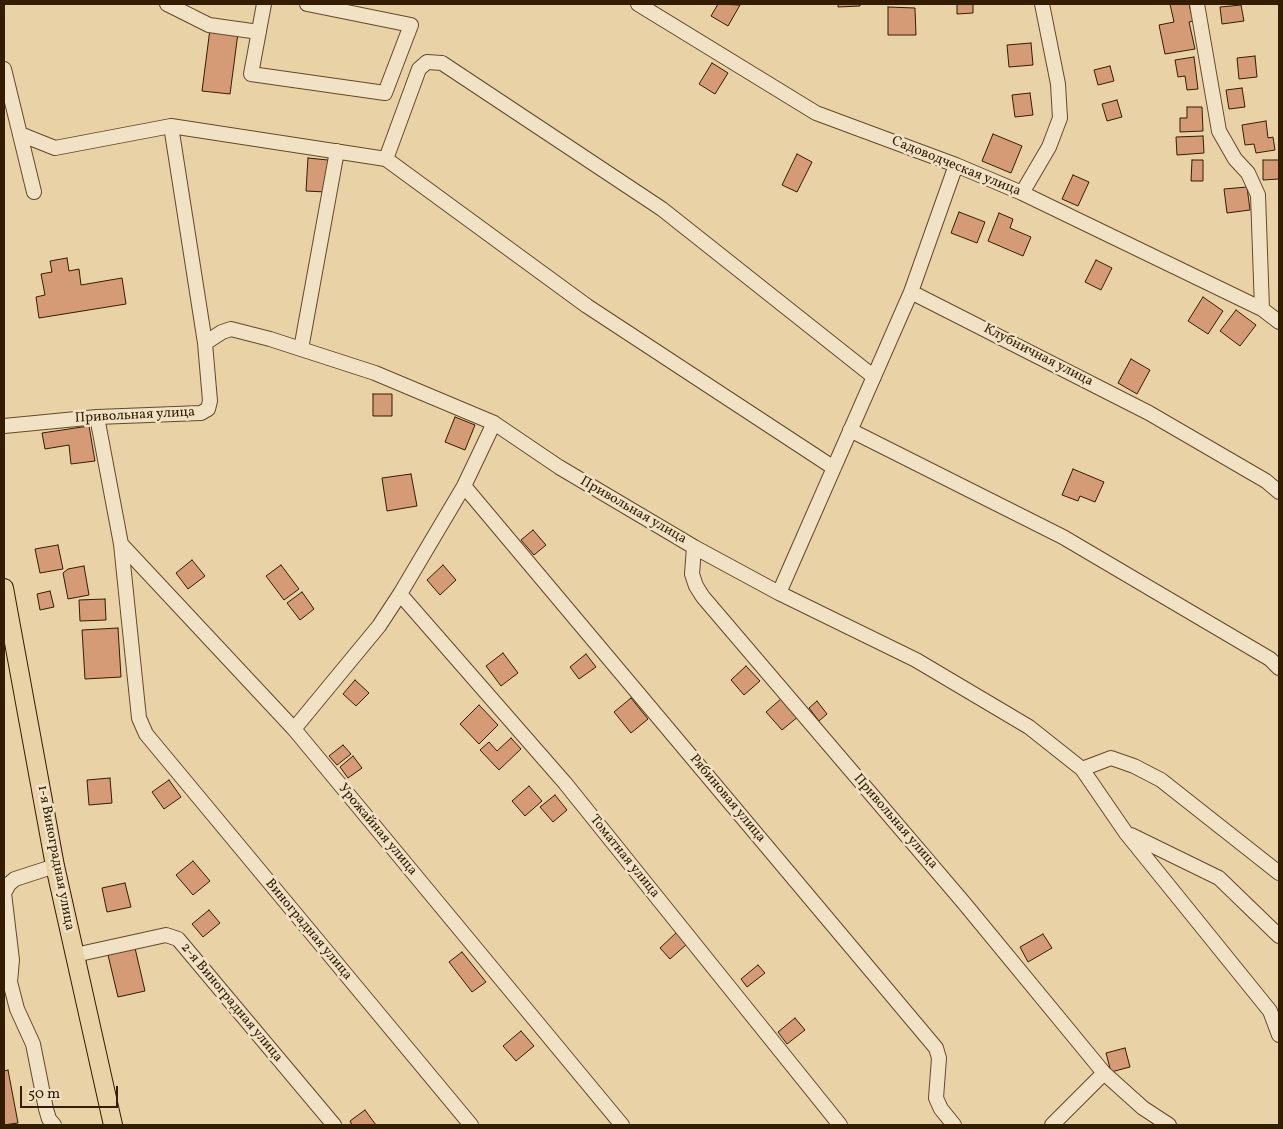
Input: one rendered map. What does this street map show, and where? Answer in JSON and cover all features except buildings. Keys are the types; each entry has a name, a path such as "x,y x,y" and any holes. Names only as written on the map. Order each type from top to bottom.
{"main road":[{"name":"1-я Виноградная улица","path":"4,588 55,866 113,1125"}],"street":[{"path":"167,4 209,25 259,32"},
{"path":"264,4 251,74 385,93 411,25 307,4"},
{"name":"Садоводческая улица","path":"638,4 816,113 956,165 1022,193 1262,309 1279,322"},
{"path":"1022,193 1050,147 1060,118 1058,84 1042,4"},
{"path":"1197,4 1219,131 1235,159 1248,173 1258,195 1262,309"},
{"path":"386,159 419,68 427,62 442,63 662,209 874,376"},
{"path":"4,69 34,192"},
{"path":"20,134 55,148 171,126 386,159 587,306 834,468"},
{"path":"171,126 205,343"},
{"path":"301,349 338,151"},
{"path":"779,593 911,292 956,165"},
{"name":"Клубничная улица","path":"911,292 1149,413 1266,481 1279,492"},
{"name":"Привольная улица","path":"4,426 97,417 194,415 208,409 210,392 205,343 222,332 231,329 375,373 494,423 559,467 694,547 692,574 703,597 964,904 1104,1073 1143,1108 1169,1125"},
{"path":"97,417 121,544"},
{"path":"294,729 380,626 464,486 494,423"},
{"path":"850,430 1063,538 1270,659 1279,668"},
{"name":"Рябиновая улица","path":"464,486 936,1048 939,1058 936,1098 941,1109 954,1125"},
{"name":"Урожайная улица","path":"121,544 294,729 622,1125"},
{"name":"Виноградная улица","path":"121,544 139,718 146,734 471,1125"},
{"path":"694,547 779,593 924,665 1029,727 1082,769 1126,833 1270,1010 1279,1036"},
{"name":"Томатная улица","path":"400,594 565,783 840,1125"},
{"path":"1082,769 1111,758 1134,766 1161,780 1279,873"},
{"path":"1126,833 1219,878 1279,936"},
{"path":"54,1125 49,1119 46,1109 33,1044 17,1009 10,982 12,960 4,893 9,884 15,879 55,866"},
{"name":"2-я Виноградная улица","path":"75,955 166,935 178,939 334,1125"},
{"path":"1052,1125 1104,1073"}]}
